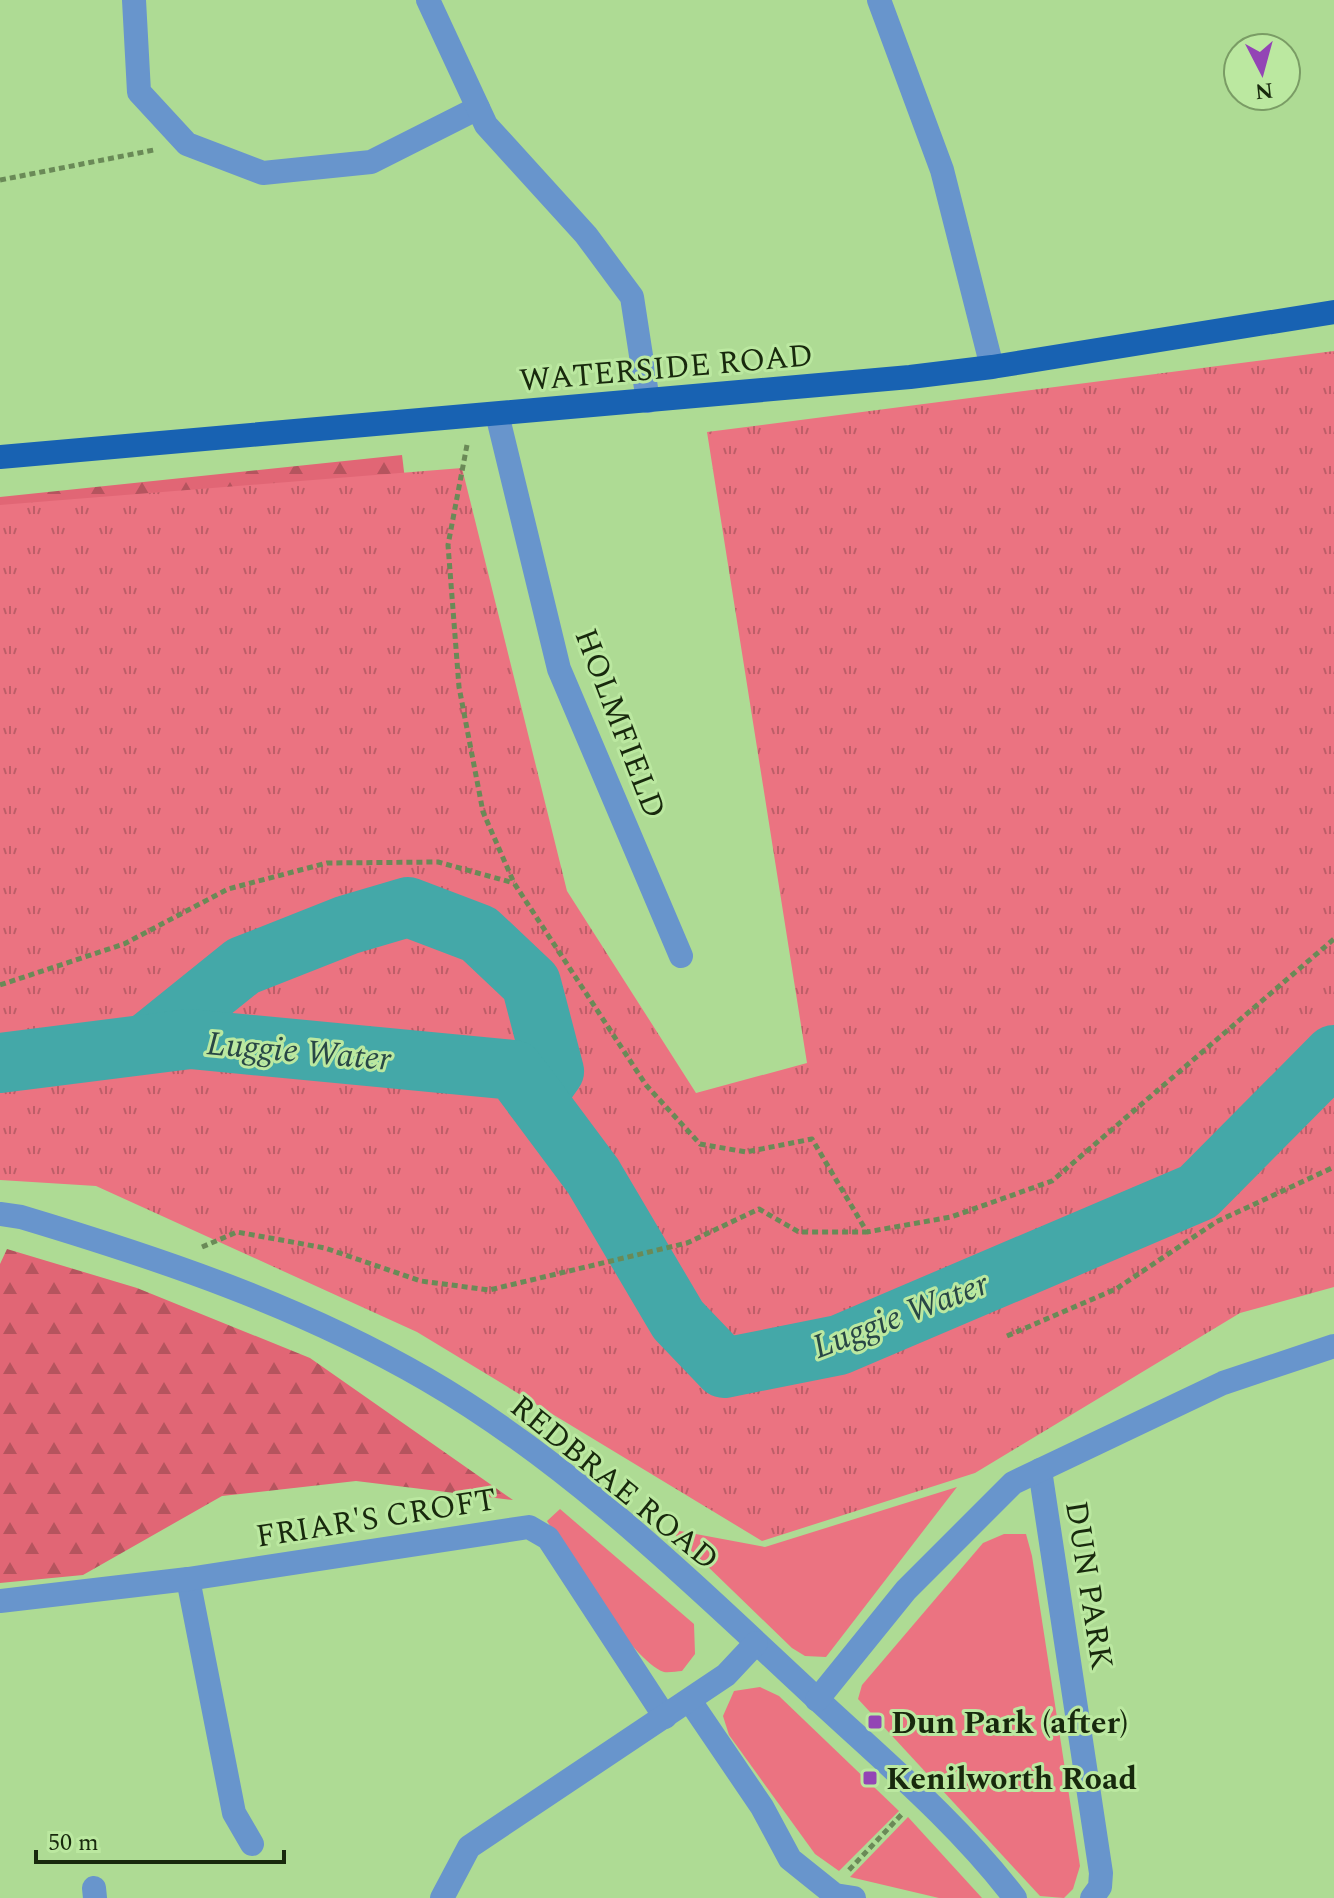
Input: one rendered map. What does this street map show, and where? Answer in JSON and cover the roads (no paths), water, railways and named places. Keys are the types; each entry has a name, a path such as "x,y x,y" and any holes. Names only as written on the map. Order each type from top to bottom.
{"main road":[{"name":"WATERSIDE ROAD","path":"0,457 648,401 992,367 1334,312"}],"street":[{"path":"134,0 139,92 187,144 263,173 371,162 478,108"},
{"path":"428,0 486,125 586,235 632,297 648,401"},
{"path":"879,0 942,170 992,367"},
{"name":"HOLMFIELD","path":"497,414 559,669 681,956"},
{"name":"REDBRAE ROAD","path":"0,1214 21,1217 170,1262 299,1313 427,1379 544,1458 651,1545 920,1795 986,1860 1015,1898"},
{"name":"DUN PARK","path":"817,1700 906,1590 1013,1483 1223,1383 1334,1346"},
{"name":"DUN PARK","path":"1040,1470 1101,1873 1100,1887 1092,1898"},
{"name":"FRIAR'S CROFT","path":"0,1601 188,1579 529,1527 548,1538 665,1717"},
{"path":"188,1579 234,1813 252,1844"},
{"path":"442,1898 469,1847 690,1701 726,1675 756,1643"},
{"path":"690,1701 762,1807 790,1859 835,1895 854,1898"}],"waterway":[{"name":"Luggie Water","path":"146,1044 243,966 347,925 408,907 479,934 531,983 554,1071 535,1098"},
{"name":"Luggie Water","path":"0,1063 190,1039 514,1070 593,1176 678,1320 724,1368 839,1345 1198,1192 1334,1055"}],"place":[{"name":"Dun Park (after)","path":"875,1722"},
{"name":"Kenilworth Road","path":"870,1778"}]}
